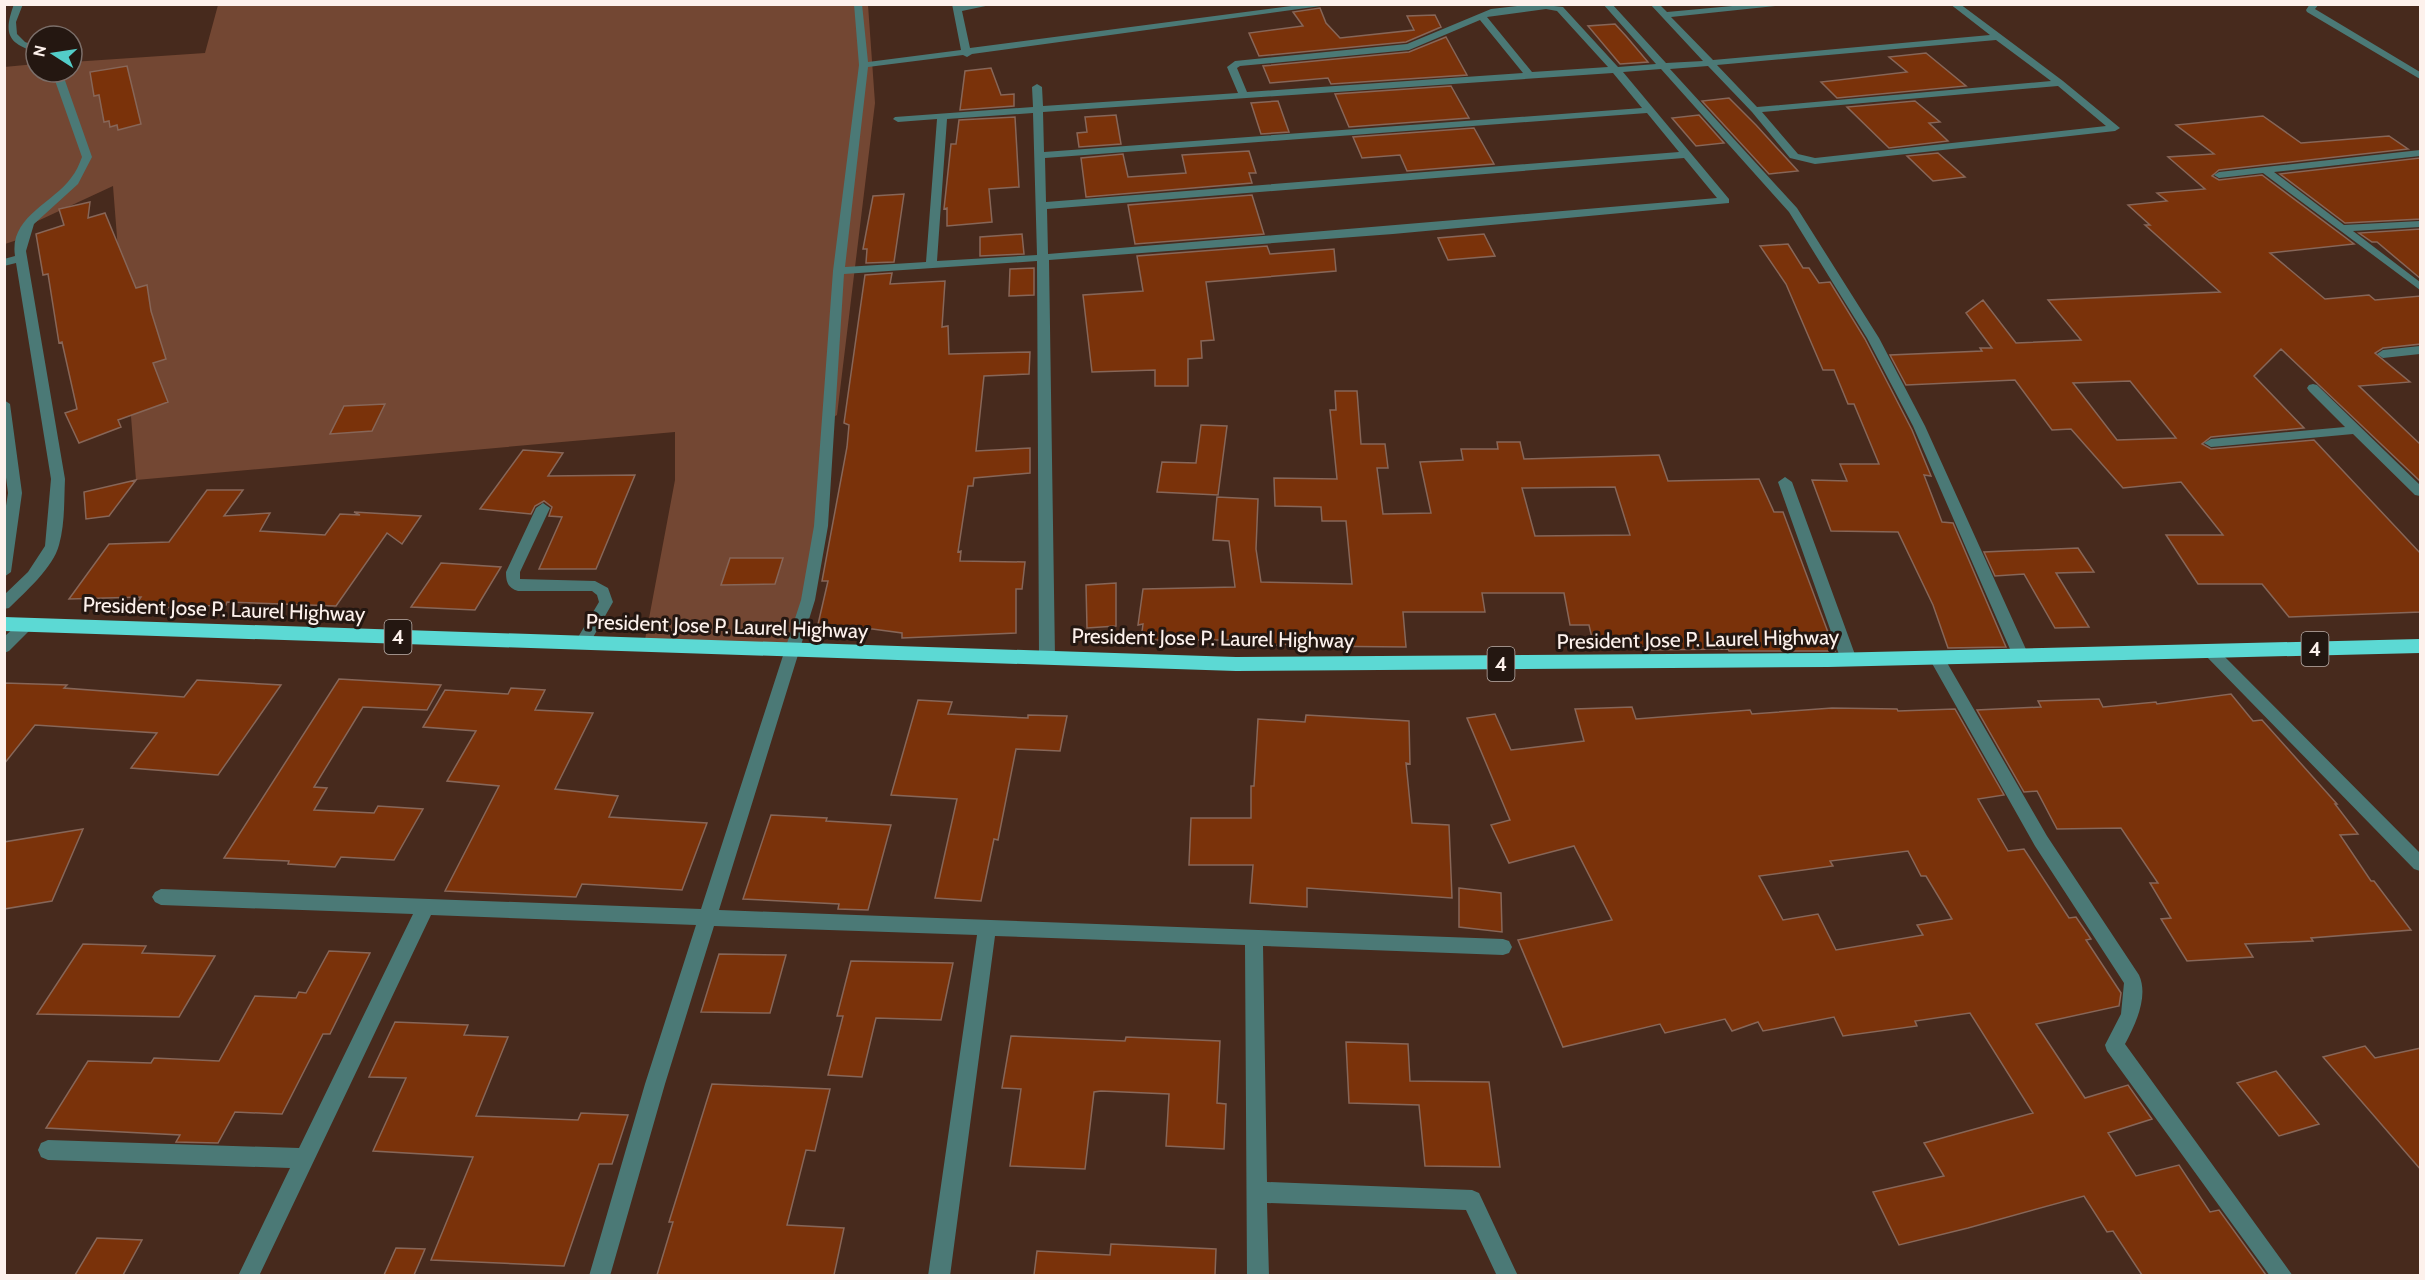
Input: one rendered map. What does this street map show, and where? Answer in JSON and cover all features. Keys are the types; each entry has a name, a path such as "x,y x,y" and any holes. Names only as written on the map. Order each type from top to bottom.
{"highway":[{"name":"President Jose P. Laurel Highway","path":"4,624 1236,664 1415,665 1849,660 2421,646"}],"street":[{"path":"599,1275 655,1084 808,600 821,526 839,271 864,65 858,4"},
{"path":"967,54 957,7 991,4"},
{"path":"1242,4 1247,16"},
{"path":"864,65 967,54 1331,4"},
{"path":"1607,4 1793,210 1873,338 1919,426 2020,656"},
{"path":"1654,4 1755,110 1794,156 1815,161 2109,131 2115,128 2060,83 1954,4"},
{"path":"1664,15 1790,4"},
{"path":"2315,4 2310,10 2421,76"},
{"path":"4,8 18,6 12,22 13,35 24,45"},
{"path":"839,271 1043,259 1317,238 1725,201 1616,70 1560,9 1546,6 1491,12 1409,47 1238,63 1232,67 1244,96"},
{"path":"1481,15 1530,76"},
{"path":"898,119 1710,63 1997,36"},
{"path":"1755,110 2060,83"},
{"path":"4,604 33,576 52,546 57,507 58,479 20,250 24,230 40,212 76,182 84,170 87,157 61,84"},
{"path":"1037,87 1043,259 1047,657"},
{"path":"1039,155 1649,110"},
{"path":"931,266 942,116"},
{"path":"2218,175 2421,153"},
{"path":"1041,206 1686,155"},
{"path":"2265,170 2421,287"},
{"path":"2343,228 2421,225"},
{"path":"4,263 22,258"},
{"path":"2383,354 2421,350"},
{"path":"2313,388 2421,492"},
{"path":"4,404 15,493 13,526 4,572"},
{"path":"2211,443 2355,430"},
{"path":"1785,482 1849,660"},
{"path":"543,508 513,572 513,581 518,586 595,586 603,592 606,602 582,644"},
{"path":"4,647 26,625"},
{"path":"2210,651 2421,864"},
{"path":"1936,658 2041,841 2133,981 2130,1015 2114,1045 2283,1275"},
{"path":"161,897 1503,947"},
{"path":"248,1275 425,908"},
{"path":"939,1275 987,928"},
{"path":"1254,938 1258,1275"},
{"path":"48,1150 305,1158"},
{"path":"1257,1192 1472,1200 1508,1275"}],"shaded area":[{"path":"218,5 868,5 875,103 837,415 829,420 824,484 792,650 644,645 675,480 675,432 136,480 113,186 29,225 23,238 5,244 4,67 24,65 24,84 84,84 84,61 205,53"}],"building":[{"path":"1320,8 1326,23 1340,38 1414,30 1407,16 1435,15 1441,27 1406,42 1259,56 1249,33 1303,26 1293,12"},
{"path":"1615,24 1648,62 1620,64 1588,26"},
{"path":"1446,37 1467,75 1331,84 1328,78 1270,83 1263,66 1409,52"},
{"path":"1926,53 1966,86 1837,98 1821,82 1907,72 1889,57"},
{"path":"127,66 141,124 118,130 117,125 110,127 109,121 104,122 99,95 94,96 90,72"},
{"path":"991,68 1001,95 1014,94 1014,106 960,110 965,71"},
{"path":"1451,86 1469,118 1349,127 1335,94"},
{"path":"1729,98 1798,171 1769,174 1702,101"},
{"path":"1278,101 1289,132 1261,134 1251,103"},
{"path":"1915,101 1940,122 1929,123 1948,141 1889,148 1847,107"},
{"path":"1116,115 1121,144 1079,147 1077,133 1087,132 1085,117"},
{"path":"1699,115 1724,143 1696,146 1672,118"},
{"path":"2263,116 2301,143 2389,136 2408,149 2219,170 2212,176 2219,180 2262,175 2354,244 2270,253 2325,299 2369,295 2375,300 2421,296 2421,344 2383,348 2375,353 2410,382 2359,386 2421,445 2421,482 2281,349 2254,376 2304,428 2211,437 2202,444 2211,449 2314,440 2421,554 2421,612 2289,617 2262,584 2198,584 2166,535 2223,535 2181,482 2123,488 2071,429 2052,430 2015,380 1906,385 1890,355 1982,351 1980,348 1992,348 1966,313 1983,300 2016,343 2081,340 2048,300 2220,292 2145,225 2150,225 2128,205 2167,201 2157,193 2205,189 2168,157 2214,154 2176,125","holes":["2130,381 2176,438 2117,440 2073,383"]},
{"path":"1015,117 1019,187 989,189 992,222 947,226 947,208 944,209 951,144 956,144 959,120"},
{"path":"1474,128 1494,164 1407,171 1400,155 1362,158 1353,137"},
{"path":"1249,151 1256,173 1249,173 1252,183 1086,197 1081,158 1123,154 1128,177 1186,173 1182,155"},
{"path":"1938,153 1965,177 1933,181 1907,156"},
{"path":"2420,158 2421,219 2345,223 2280,174"},
{"path":"904,194 894,262 866,263 867,249 863,249 873,196"},
{"path":"1252,195 1264,234 1135,244 1128,205"},
{"path":"90,202 88,218 105,213 136,288 147,285 151,311 166,359 153,363 168,402 118,420 121,427 79,443 65,413 77,409 62,342 59,343 48,274 43,275 36,234 64,225 59,209"},
{"path":"2421,229 2421,279 2377,242 2372,242 2359,233"},
{"path":"1022,234 1024,254 980,256 980,237"},
{"path":"1484,234 1495,256 1448,260 1438,238"},
{"path":"1788,244 1803,268 1809,268 1819,283 1830,282 1865,339 1912,430 1931,476 1924,475 1942,522 1953,523 2006,647 1948,648 1933,605 1898,532 1831,531 1812,480 1847,481 1840,464 1879,464 1854,404 1848,404 1834,370 1823,370 1786,284 1760,246"},
{"path":"1267,246 1270,254 1334,249 1336,271 1206,282 1214,340 1201,341 1202,358 1188,359 1188,386 1155,386 1155,370 1092,372 1083,295 1143,291 1137,256"},
{"path":"1034,268 1034,295 1009,296 1010,269"},
{"path":"892,273 890,284 945,281 942,327 948,326 949,354 1030,352 1029,374 984,376 976,451 1030,448 1030,473 974,478 973,486 968,486 958,552 961,551 960,561 1025,562 1022,589 1016,589 1016,633 902,638 902,633 850,626 848,633 816,633 828,581 822,581 847,447 849,425 844,423 865,275"},
{"path":"1335,391 1357,391 1361,444 1385,444 1388,468 1377,468 1383,514 1431,513 1420,462 1463,460 1461,449 1498,449 1497,442 1520,442 1524,459 1659,455 1668,481 1759,479 1774,512 1783,512 1835,651 1647,650 1646,647 1594,647 1589,625 1570,625 1564,593 1482,593 1485,612 1403,612 1406,647 1305,646 1304,643 1243,648 1242,640 1141,640 1143,624 1138,625 1143,589 1235,587 1229,541 1213,540 1217,497 1258,499 1256,549 1261,582 1352,584 1346,521 1322,521 1321,507 1275,506 1274,478 1337,479 1330,410 1336,410","holes":["1615,487 1630,535 1535,536 1522,488"]},
{"path":"385,404 372,431 330,434 344,406"},
{"path":"1201,425 1227,426 1218,495 1157,492 1162,462 1196,463"},
{"path":"523,450 563,453 548,476 635,475 596,569 539,569 562,517 549,516 552,507 544,501 535,506 531,514 480,509"},
{"path":"136,480 109,516 86,519 84,492"},
{"path":"207,490 243,490 224,516 270,513 260,531 325,535 340,514 360,515 354,512 421,516 402,544 387,533 336,606 227,602 226,605 133,609 141,597 69,599 109,544 169,542"},
{"path":"2078,548 2094,572 2056,573 2089,627 2055,628 2024,574 1995,576 1984,552"},
{"path":"730,558 783,558 775,584 721,585"},
{"path":"441,563 501,567 475,610 411,607"},
{"path":"1116,583 1116,626 1087,628 1086,585"},
{"path":"339,679 441,685 427,710 363,707 314,787 327,788 314,810 374,813 378,806 423,809 394,860 341,857 335,867 288,864 289,861 224,858"},
{"path":"197,680 281,685 218,775 131,768 157,733 35,725 4,764 4,683 67,685 64,688 184,697"},
{"path":"511,688 545,690 535,710 593,713 555,789 618,796 609,817 707,823 682,890 582,884 576,897 445,891 499,786 447,781 476,731 423,727 445,690 508,694"},
{"path":"2231,694 2253,721 2262,720 2337,804 2335,804 2358,834 2340,835 2371,881 2374,881 2411,930 2311,938 2313,941 2245,944 2253,957 2187,961 2161,919 2171,918 2150,883 2158,883 2121,828 2057,829 2037,791 2024,792 1977,710 2041,707 2038,701 2099,699 2103,707 2156,702 2157,704"},
{"path":"918,700 952,702 948,714 1028,718 1028,715 1067,716 1060,751 1016,749 998,840 994,839 981,901 935,898 957,799 891,795"},
{"path":"1632,707 1636,719 1750,710 1752,714 1832,708 1897,709 1898,711 1955,709 2004,795 1978,799 2008,851 2024,849 2069,918 2076,917 2091,939 2086,940 2121,993 2119,1006 2036,1024 2085,1098 2128,1085 2152,1119 2108,1133 2136,1176 2179,1165 2210,1212 2219,1210 2266,1275 2142,1275 2113,1231 2107,1232 2084,1196 1899,1245 1873,1192 1944,1176 1924,1143 2033,1113 1970,1013 1915,1021 1917,1026 1843,1036 1834,1017 1763,1031 1758,1022 1732,1031 1725,1019 1665,1033 1660,1024 1563,1047 1518,940 1612,920 1574,846 1509,863 1491,825 1510,820 1467,718 1495,714 1511,750 1584,741 1575,709","holes":["1908,851 1921,876 1926,876 1952,919 1917,925 1923,935 1836,950 1818,914 1783,920 1759,876 1833,866 1830,861"]},
{"path":"1306,715 1409,721 1410,764 1406,763 1412,823 1449,825 1452,898 1307,888 1307,907 1250,903 1253,865 1189,865 1191,818 1251,818 1251,786 1254,786 1258,719 1305,722"},
{"path":"771,815 891,825 868,910 838,909 839,904 743,899"},
{"path":"83,829 52,901 4,909 4,842"},
{"path":"1459,888 1501,893 1502,932 1459,927"},
{"path":"83,944 146,946 142,953 215,956 179,1017 37,1014"},
{"path":"329,951 370,953 330,1034 323,1034 282,1114 235,1112 218,1143 176,1142 180,1135 46,1128 88,1061 151,1063 154,1058 219,1061 255,996 296,998 299,992 306,993"},
{"path":"719,954 786,955 770,1013 701,1012"},
{"path":"851,961 953,963 941,1020 876,1018 862,1077 828,1075 843,1016 837,1016"},
{"path":"395,1022 468,1025 464,1035 508,1037 476,1116 578,1120 581,1113 628,1115 612,1164 599,1164 564,1266 431,1260 473,1157 373,1151 406,1078 369,1077"},
{"path":"1011,1036 1125,1041 1126,1037 1220,1041 1217,1103 1226,1104 1224,1149 1166,1146 1169,1094 1101,1091 1094,1092 1085,1169 1010,1166 1021,1089 1002,1088"},
{"path":"1346,1042 1408,1044 1410,1081 1489,1082 1500,1167 1425,1166 1419,1105 1349,1103"},
{"path":"2365,1046 2375,1058 2421,1048 2421,1170 2323,1057"},
{"path":"2276,1071 2319,1124 2279,1136 2237,1083"},
{"path":"712,1084 830,1089 815,1151 806,1150 787,1225 844,1228 834,1275 657,1275 673,1222 669,1222"},
{"path":"97,1238 142,1240 123,1275 75,1275"},
{"path":"1111,1244 1216,1249 1215,1275 1034,1275 1037,1251 1110,1255"},
{"path":"396,1248 425,1249 414,1275 384,1275"}]}
